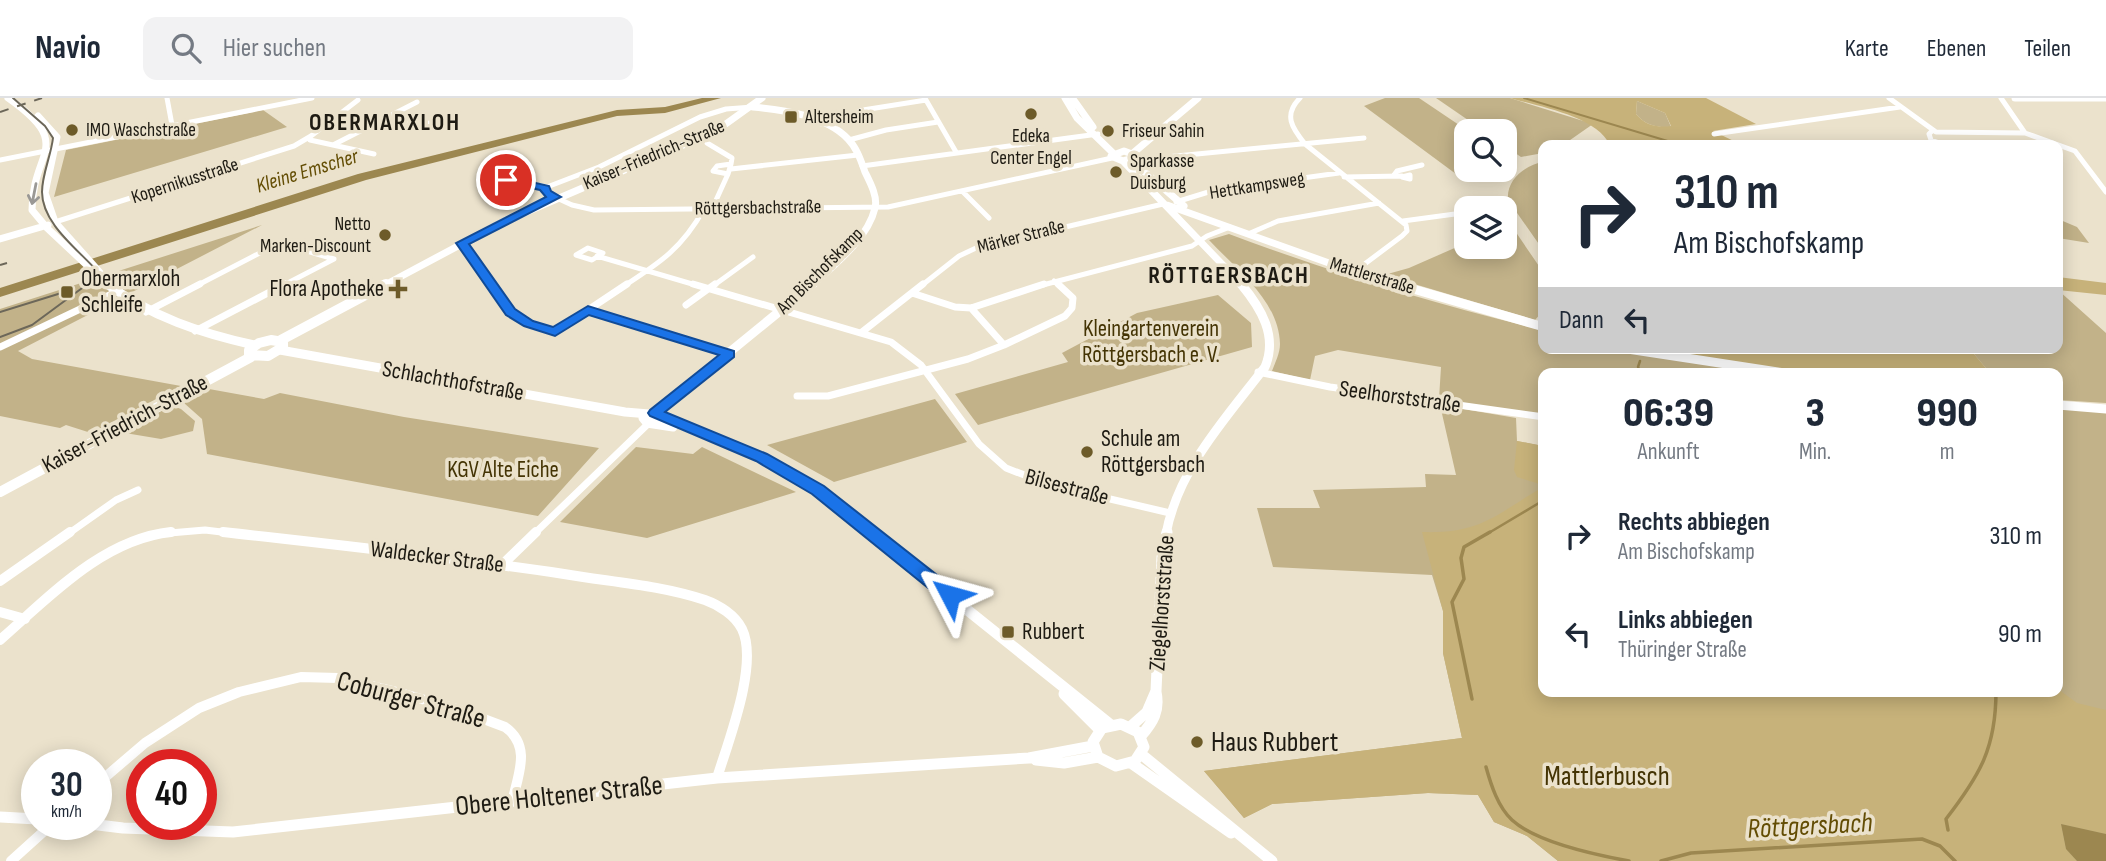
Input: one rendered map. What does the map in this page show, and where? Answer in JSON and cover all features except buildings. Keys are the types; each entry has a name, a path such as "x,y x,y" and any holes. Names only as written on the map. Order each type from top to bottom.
{"main road":[{"name":"Kaiser-Friedrich-Straße","path":"281,345 462,243 555,197 699,139 731,123 762,98"},
{"path":"271,340 281,345 263,357 253,351 271,340"},
{"name":"Kaiser-Friedrich-Straße","path":"0,492 253,351"}],"street":[{"path":"8,98 17,100 32,115 52,148 45,193 55,222 83,258 89,272 146,312 253,351"},
{"path":"167,98 172,125"},
{"path":"0,160 295,99 312,98"},
{"name":"Ziegelhorststraße","path":"1065,98 1077,118 1121,156 1163,204 1243,286 1258,306 1270,336 1269,360 1192,464 1170,513 1162,557 1156,691 1151,709 1143,719 1130,727"},
{"name":"Ziegelhorststraße","path":"1073,98 1095,134"},
{"path":"1121,156 1146,140 1198,98"},
{"path":"1300,98 1290,110 1289,117 1303,142 1403,221 1407,232 1402,239 1370,257 1354,272"},
{"path":"1889,98 1932,131 1954,134 2025,133 2044,140"},
{"path":"2001,98 2025,133"},
{"path":"2015,98 2106,98"},
{"name":"Kopernikusstraße","path":"0,239 310,140 348,104 358,100"},
{"path":"821,124 856,112 926,100 956,152"},
{"path":"333,145 416,102"},
{"path":"489,177 545,188 633,151 699,116 731,108 753,107"},
{"name":"Am Bischofskamp","path":"503,564 651,419 783,310 856,240 875,207 873,194 858,155 849,140 821,124 753,107"},
{"path":"1714,134 1900,107"},
{"path":"384,119 437,124"},
{"path":"849,140 938,122"},
{"path":"1931,140 1929,134 1932,131"},
{"path":"862,166 1095,134"},
{"path":"1139,166 1145,159 1364,138"},
{"path":"310,140 374,154"},
{"path":"707,143 732,158 730,169 712,209"},
{"path":"2063,147 2075,151 2106,192"},
{"path":"52,148 32,204 36,216 83,258 99,268 116,292"},
{"path":"730,169 858,155"},
{"name":"Röttgersbachstraße","path":"555,197 572,205 594,209 875,207 1085,166 1121,156"},
{"name":"Mattlerstraße","path":"1121,156 1139,166 1176,202 1202,216"},
{"name":"Hettkampsweg","path":"1176,202 1215,190 1342,175 1398,175 1397,171 1422,165"},
{"path":"545,188 546,193 555,197"},
{"path":"962,191 989,218"},
{"path":"1248,234 1278,221 1380,203"},
{"name":"Mattlerstraße","path":"1163,204 1354,272 1538,325"},
{"name":"Märker Straße","path":"862,332 959,256 976,248 1163,204"},
{"path":"462,243 510,312 529,323 555,332 666,257 690,234 704,209"},
{"path":"1403,221 1454,214"},
{"path":"912,293 955,307 971,308 1054,281 1192,246 1230,227"},
{"path":"146,312 279,243 334,260 195,331"},
{"name":"Bilsestraße","path":"597,256 862,332 902,348 926,371 993,460 1009,471 1043,483 1170,513"},
{"path":"686,305 753,257"},
{"path":"797,396 828,396 926,371 1003,345 1065,316 1072,308 1073,298 1054,281"},
{"path":"0,347 116,292"},
{"path":"971,308 1003,345"},
{"path":"588,310 729,354"},
{"name":"Schlachthofstraße","path":"281,345 625,412 691,430 761,457 818,490 1036,667 1105,727"},
{"path":"1660,354 1752,368"},
{"name":"Seelhorststraße","path":"1258,372 1330,387 1538,416"},
{"path":"2063,405 2106,409"},
{"path":"0,581 116,500 138,490"},
{"name":"Waldecker Straße","path":"0,640 110,552 155,534 176,531 205,530 503,564 705,600 720,606 734,618 743,631 747,647 746,668 717,778"},
{"path":"0,612 25,620"},
{"name":"Coburger Straße","path":"112,771 149,739 205,705 277,681 322,676 396,692 508,727 520,745 522,758 512,802"},
{"name":"Ziegelhorststraße","path":"1140,736 1158,714 1160,704 1156,691"},
{"path":"1105,727 1130,727 1140,736 1143,747 1136,758 1116,766 1096,752 1096,734 1105,727"},
{"name":"Obere Holtener Straße","path":"112,827 233,832 717,778 1029,758 1064,763 1096,752"},
{"path":"1136,758 1270,859"},
{"path":"0,817 21,818"},
{"path":"11,861 34,840"}],"green space":[{"path":"1385,98 1419,98 1454,122 1454,173 1364,106"},
{"path":"1436,98 1510,98 1593,124 1570,140 1538,140 1538,154 1521,157 1517,154 1517,119 1467,119"},
{"path":"1510,98 1706,98 1756,124 1713,131 1732,140 1606,140 1593,127 1551,109","holes":["1637,101 1665,113 1671,126 1656,126 1640,118 1636,114"]},
{"path":"1637,101 1665,113 1671,127 1656,126 1643,121 1636,114"},
{"path":"263,110 287,127 54,197 66,150"},
{"path":"1538,164 1538,243 1517,213 1517,196 1508,196 1510,186 1513,182 1517,182 1517,176"},
{"path":"2063,221 2077,227 2089,243 2063,239"},
{"path":"262,225 18,351 32,359 181,386 91,433 66,425 60,428 0,416 0,309"},
{"path":"1229,234 1384,287 1538,329 1538,354 1654,354 1743,368 1538,368 1538,414 1439,399 1441,367 1338,350 1315,356 1310,380 1272,371 1280,344 1278,328 1272,314 1255,287 1209,240"},
{"path":"1517,234 1538,265 1538,317 1535,320 1384,275 1409,268 1454,248 1454,259 1517,259"},
{"path":"2063,278 2106,283 2106,295 2063,291"},
{"path":"2063,294 2106,333 2106,403 2063,400 2063,368 1986,368 1974,354 2063,354"},
{"name":"Kleingartenverein Röttgersbach e. V.","path":"1218,295 1251,323 1252,347 978,425 955,394 1068,362 1062,353 1137,313"},
{"path":"1683,354 1974,354 1986,368 1775,368"},
{"name":"KGV Alte Eiche","path":"209,389 264,399 280,393 404,417 599,448 538,516 207,454 202,419 184,403"},
{"path":"935,399 967,442 834,482 767,445"},
{"path":"165,403 181,409 195,421 193,431 161,439 113,431"},
{"name":"Mattlerbusch","path":"1440,405 1516,418 1517,441 1538,445 1538,697 2063,697 2063,406 2106,410 2106,861 1558,861 1527,836 1494,822 1478,795 1428,793 1272,804 1244,818 1204,771 1462,738 1443,653 1443,611 1432,575 1273,567 1257,508 1320,508 1313,490 1426,487 1425,474 1456,475"},
{"path":"1517,441 1538,445 1538,483 1517,477 1514,470"},
{"name":"KGV Alte Eiche","path":"636,447 693,454 702,447 796,492 647,538 560,522"},
{"name":"Mattlerbusch","path":"1538,490 1538,697 2063,697 2063,693 2077,703 2106,710 2106,834 2061,824 2066,849 2077,861 1558,861 1527,836 1494,822 1478,795 1428,793 1272,804 1244,818 1204,771 1462,738 1443,653 1443,611 1422,532 1460,530 1500,514"}],"shaded area":[{"path":"2061,824 2106,834 2106,861 2077,861 2066,849"}],"waterway":[{"name":"Kleine Emscher","path":"0,293 362,177 617,113 665,110 716,98"},
{"name":"Röttgersbach","path":"1524,98 1664,140"},
{"name":"Röttgersbach","path":"1638,368 1640,361"},
{"name":"Röttgersbach","path":"1487,534 1538,504"},
{"name":"Röttgersbach","path":"1472,699 1452,602 1464,579 1461,558 1464,547 1490,532"},
{"path":"1948,830 1946,819 1984,760 1993,729 1996,697"},
{"name":"Röttgersbach","path":"1486,767 1503,809 1523,828 1568,847 1629,861"},
{"name":"Röttgersbach","path":"1661,861 1691,853 1922,839 1940,846 1955,861"}],"tram line":[{"path":"0,337 32,325 93,280 98,272 63,236 48,215 42,185 53,138 45,126 13,98"},
{"path":"0,312 71,290"}],"railway":[{"path":"0,112 42,98"},
{"path":"0,265 7,263"}],"place":[{"name":"Edeka Center Engel","path":"1031,114"},
{"name":"Altersheim","path":"791,117"},
{"name":"IMO Waschstraße","path":"72,130"},
{"name":"Friseur Sahin","path":"1108,131"},
{"name":"Sparkasse Duisburg","path":"1116,172"},
{"name":"Netto Marken-Discount","path":"385,235"},
{"name":"Flora Apotheke","path":"398,289"},
{"name":"Obermarxloh Schleife","path":"67,292"},
{"name":"Schule am Röttgersbach","path":"1087,452"},
{"name":"Rubbert","path":"1008,632"},
{"name":"Haus Rubbert","path":"1197,742"}],"district":[{"name":"OBERMARXLOH","path":"385,122"},
{"name":"RÖTTGERSBACH","path":"1229,275"}],"route":[{"path":"506,180 545,188 546,193 555,197 462,243 510,312 517,318 555,332 588,310 729,354 655,413 761,457 818,490 950,595"}]}
